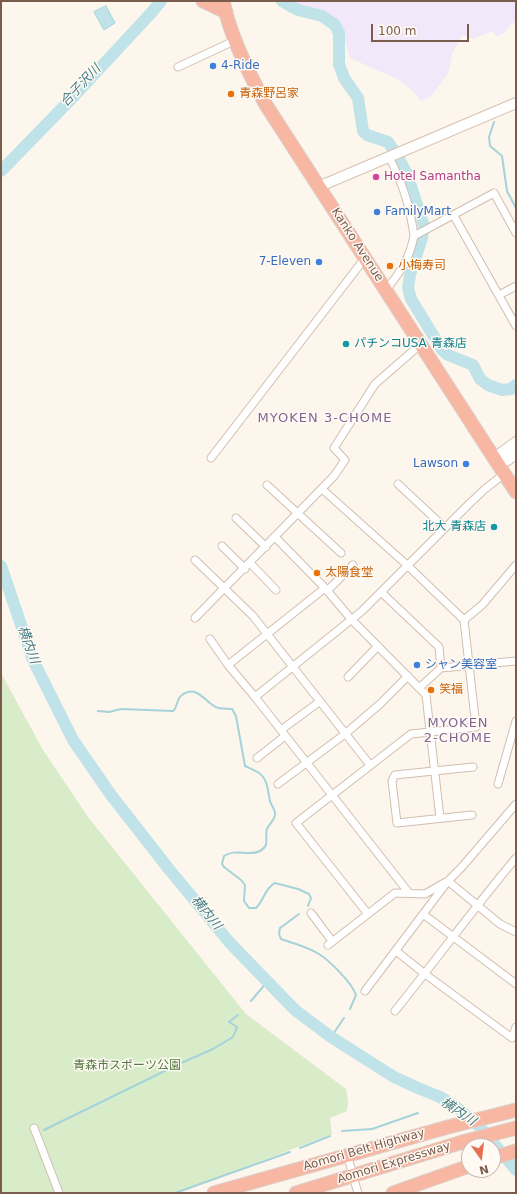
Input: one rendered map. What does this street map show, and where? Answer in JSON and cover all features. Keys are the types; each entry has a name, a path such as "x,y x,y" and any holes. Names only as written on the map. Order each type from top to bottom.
{"highway":[{"name":"Kanko Avenue","path":"203,1 224,7 236,40 254,82 266,105 516,492"},
{"name":"Aomori Belt Highway","path":"214,1193 448,1127 516,1110"},
{"name":"Aomori Expressway","path":"296,1193 516,1128"},
{"path":"501,1156 516,1151"},
{"path":"393,1193 461,1169"}],"street":[{"path":"178,67 236,40"},
{"path":"318,187 516,103"},
{"path":"386,290 403,268 417,235 412,214 393,155"},
{"path":"417,235 494,193 516,233"},
{"path":"454,216 516,326"},
{"path":"211,458 365,258"},
{"path":"499,295 516,286"},
{"path":"195,618 334,476 345,460 334,448 375,384 421,344"},
{"path":"496,462 501,453 516,442"},
{"path":"496,462 506,461 516,454"},
{"path":"255,697 351,619 485,489 504,474"},
{"path":"398,484 445,528"},
{"path":"267,485 341,553"},
{"path":"322,489 407,565 464,620 470,666 476,727 411,734 296,823 368,914"},
{"path":"236,518 266,547"},
{"path":"275,537 326,590 351,619 426,695 440,818"},
{"path":"222,546 276,590"},
{"path":"195,560 253,616 344,734 370,765"},
{"path":"228,665 267,633 326,590 353,565"},
{"path":"464,620 482,604 516,565"},
{"path":"380,592 439,647 441,668"},
{"path":"210,639 228,665 255,697 331,796 409,893"},
{"path":"348,677 378,646"},
{"path":"419,688 441,668 516,661"},
{"path":"278,784 344,734 380,704 408,676"},
{"path":"257,758 319,702"},
{"path":"498,784 515,730 516,721"},
{"path":"472,815 397,823 392,781 395,775 473,767"},
{"path":"365,991 448,881 516,804"},
{"path":"509,813 516,818"},
{"path":"395,1011 477,905 516,858"},
{"path":"311,913 330,943 395,893 425,894 448,881"},
{"path":"448,881 500,924 516,932"},
{"path":"423,914 516,984"},
{"path":"396,951 512,1038 516,1027"},
{"path":"34,1128 59,1193"},
{"path":"347,1155 351,1168"},
{"path":"355,1182 358,1193"}],"shaded area":[{"path":"288,1 516,1 516,25 512,22 506,32 497,37 493,31 473,39 463,35 453,51 448,73 431,96 421,101 411,89 397,79 350,58 342,31 323,12 289,3"}],"green space":[{"name":"青森市スポーツ公園","path":"1,673 43,750 88,817 246,1014 346,1089 348,1101 347,1111 330,1118 332,1134 178,1193 1,1193"}],"water":[{"path":"106,6 115,23 104,30 94,12"}],"waterway":[{"name":"合子沢川","path":"1,171 75,95 161,1"},
{"name":"合子沢川","path":"282,1 298,10 322,16 335,25 339,33 339,64 344,78 358,98 363,131 367,135 388,142 407,174 424,226 422,238 410,275 408,288 411,299 442,350 448,355 473,365 480,379 488,385 502,390 511,389 516,385"},
{"path":"494,122 489,137 490,146 502,156 507,191 516,208"},
{"name":"横内川","path":"1,566 33,660 73,740 111,795 168,868 230,943 295,1010 331,1037 394,1077 440,1097 455,1106 480,1127 516,1170"},
{"path":"98,711 109,712 121,709 173,711 180,697 187,692 195,692 199,694 216,707 232,709 236,716 245,766 259,773 264,779 275,815 267,829 266,844 263,849 256,853 238,852 228,854 224,856 222,864 245,885 244,901 249,908 256,908 269,888 275,883 298,889 309,894 311,898 308,906"},
{"path":"299,914 280,928 279,934 281,939 315,952 324,957 334,967 354,990 356,995 350,1009"},
{"path":"251,1001 267,982"},
{"path":"44,1130 213,1049 233,1037 237,1027 229,1022 238,1015"},
{"path":"331,1037 344,1018"},
{"name":"横内川","path":"445,1105 451,1104"},
{"path":"342,1131 372,1129 418,1113"},
{"path":"300,1148 330,1136"},
{"path":"175,1193 290,1152"}],"place":[{"name":"4-Ride","path":"213,66"},
{"name":"青森野呂家","path":"231,94"},
{"name":"Hotel Samantha","path":"376,177"},
{"name":"FamilyMart","path":"377,212"},
{"name":"7-Eleven","path":"319,262"},
{"name":"小梅寿司","path":"390,266"},
{"name":"パチンコUSA 青森店","path":"346,344"},
{"name":"Lawson","path":"466,464"},
{"name":"北大 青森店","path":"494,527"},
{"name":"太陽食堂","path":"317,573"},
{"name":"シャン美容室","path":"417,665"},
{"name":"笑福","path":"431,690"}],"district":[{"name":"MYOKEN 3-CHOME","path":"325,419"},
{"name":"MYOKEN 2-CHOME","path":"458,732"}]}
